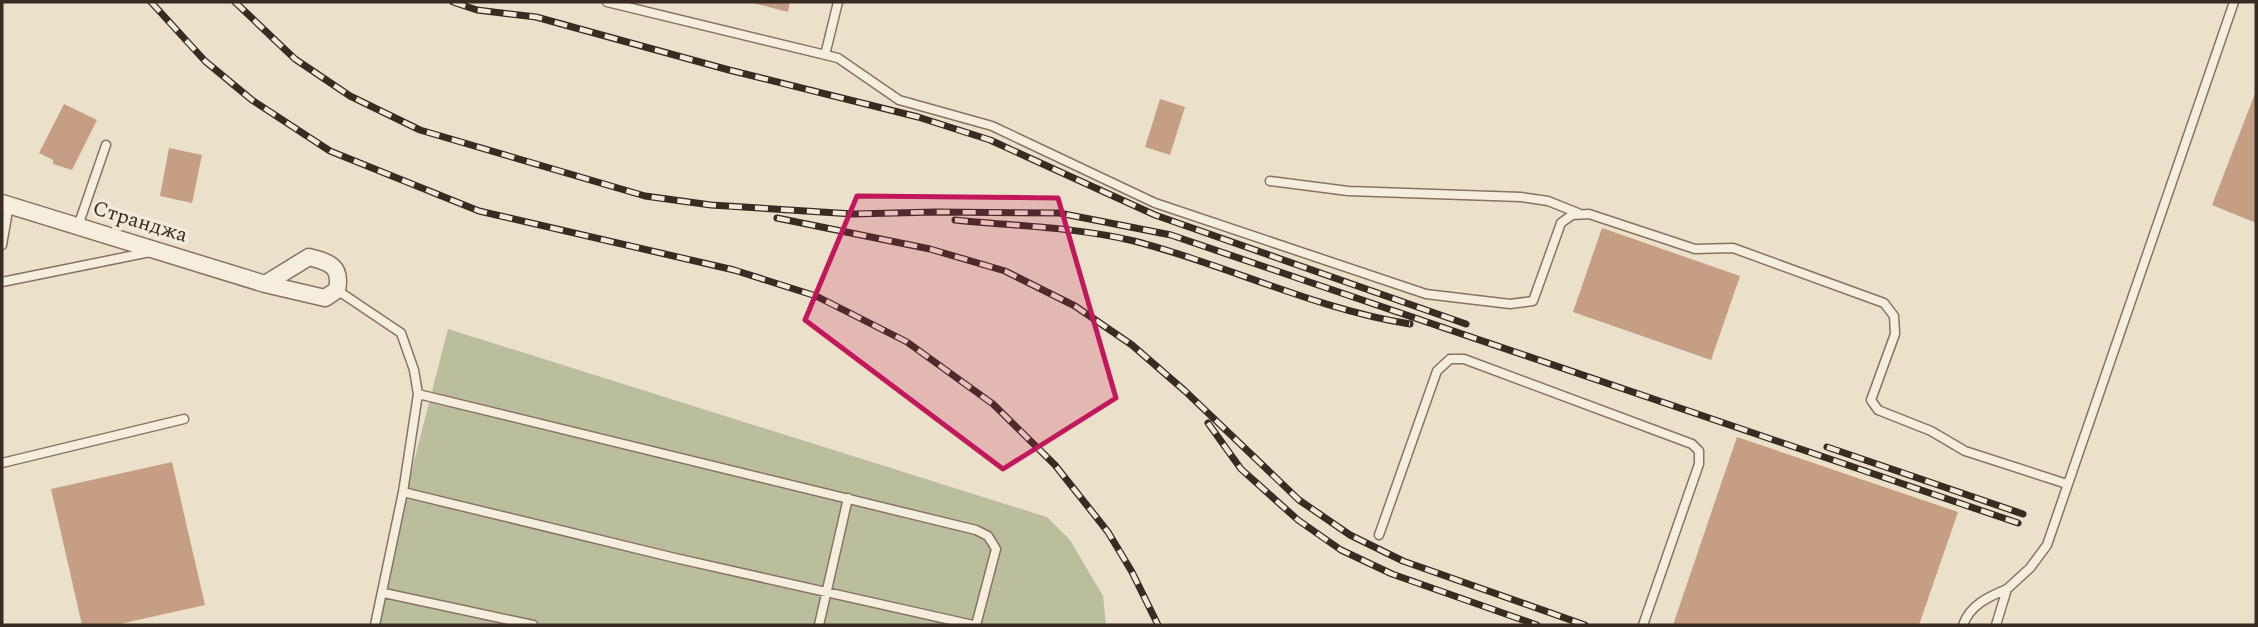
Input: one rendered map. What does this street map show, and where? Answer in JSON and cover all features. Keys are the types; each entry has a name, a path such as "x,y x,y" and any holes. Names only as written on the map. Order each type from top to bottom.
{"street":[{"name":"Странджа","path":"5,204 265,284 325,298 337,290"},
{"path":"265,284 309,257 327,261 335,268 340,279 337,290"}],"lane":[{"path":"607,2 838,58 899,100 992,126 1155,204 1426,294 1510,304 1533,301 1561,223 1572,215 1589,214 1695,249 1733,248 1884,303 1894,316 1895,334 1871,400 1878,410 1931,431 1965,451 2067,484"},
{"path":"825,55 838,2"},
{"path":"1963,625 1983,598 2007,589 2030,568 2047,545 2234,2"},
{"path":"78,226 106,145"},
{"path":"1270,181 1348,191 1521,197 1548,201 1581,215"},
{"path":"2,245 5,204"},
{"path":"2,282 160,250"},
{"path":"337,290 401,333 414,369 418,394 403,492 376,625"},
{"path":"1379,535 1437,371 1450,359 1464,359 1692,444 1699,451 1699,464 1643,625"},
{"path":"403,492 974,625 996,549 988,536 976,530 418,394"},
{"path":"2,463 184,419"},
{"path":"819,625 848,498"},
{"path":"1996,625 2007,589"},
{"path":"384,593 527,625"}],"highlighted area":[{"path":"857,196 1058,198 1116,398 1003,469 805,320"}],"green space":[{"path":"448,329 1047,517 1070,540 1103,596 1106,625 372,625"}],"building":[{"path":"749,2 790,2 788,12"},
{"path":"2256,91 2256,223 2212,205"},
{"path":"1160,99 1185,107 1170,155 1145,147"},
{"path":"64,104 97,120 72,170 53,164 53,160 39,153"},
{"path":"169,148 202,155 192,203 160,196"},
{"path":"1602,228 1740,276 1711,360 1573,312"},
{"path":"1737,437 1958,512 1919,625 1673,625"},
{"path":"172,462 205,605 115,625 82,625 51,489"}],"railway":[{"path":"151,2 205,61 252,100 330,151 479,211 734,270 816,296 907,342 993,404 1055,465 1108,532 1132,572 1158,625"},
{"path":"235,2 295,59 350,96 420,130 645,196 711,205 853,214 1059,213 1171,235 2018,523"},
{"path":"453,2 477,10 536,17 729,70 918,117 990,140 1155,215 1466,324"},
{"path":"777,218 930,249 1005,271 1075,306 1132,345 1185,391 1299,500 1350,535 1403,561 1585,625"},
{"path":"955,220 1067,230 1134,241 1340,308 1410,324"},
{"path":"1208,423 1241,469 1298,520 1341,550 1392,574 1537,625"},
{"path":"1827,447 2023,514"}]}
